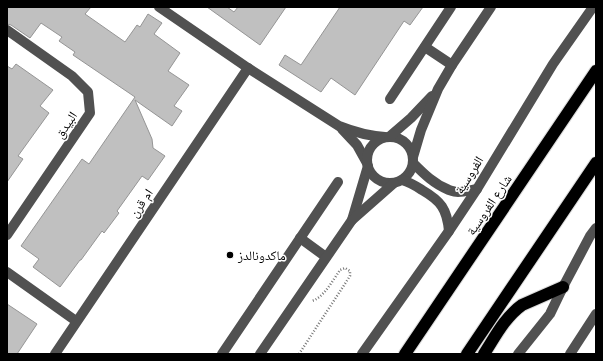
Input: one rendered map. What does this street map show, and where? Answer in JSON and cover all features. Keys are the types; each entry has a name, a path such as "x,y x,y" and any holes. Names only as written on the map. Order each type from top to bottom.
{"highway":[{"name":"شارع الفروسية","path":"405,354 596,71"},
{"path":"467,354 596,163"},
{"path":"484,354 516,309 522,305 563,288"}],"street":[{"path":"159,7 248,68 339,126 364,135 403,140 412,152 413,160 424,174 434,183 456,192 477,189"},
{"path":"390,99 451,7"},
{"path":"260,354 352,220 410,173 421,130 438,89 452,65 491,7"},
{"name":"الفروسية","path":"362,354 477,189 553,64 593,7"},
{"name":"البيدق","path":"7,30 72,76 88,92 90,113 7,235"},
{"path":"424,47 452,65"},
{"name":"ام قرن","path":"55,354 248,68"},
{"path":"438,89 411,118 387,137 375,142 367,154 368,168 372,175 378,180 384,182 410,183 431,195 440,202 448,219 449,231"},
{"path":"339,126 357,145 368,165 352,220"},
{"path":"222,354 338,182"},
{"path":"518,354 550,314 594,233"},
{"path":"300,238 326,257"},
{"path":"7,272 76,321"},
{"path":"570,354 596,314"}],"path":[{"path":"299,296 308,301 318,298 322,295 340,270 345,268 350,271 350,276 299,354"}],"building":[{"path":"7,7 91,7 85,14 125,42 137,25 140,27 148,14 162,23 154,34 180,53 168,71 189,85 174,106 182,111 172,126 135,100 152,139 153,148 165,156 148,180 142,176 117,211 119,213 104,233 102,231 60,287 33,267 39,259 21,246 82,159 89,164 135,97 73,55 75,52 59,41 62,37 41,23 30,38 11,25 7,24"},
{"path":"207,7 227,7 234,12 238,7 286,7 260,45"},
{"path":"340,7 423,7 410,25 404,21 355,95 331,78 321,92 279,65 285,55 301,65"},
{"path":"16,64 53,90 40,106 49,113 18,156 23,159 7,182 7,66 12,69"},
{"path":"7,304 37,324 17,354 7,354"}],"place":[{"name":"ماكدونالدز","path":"230,255"}]}
